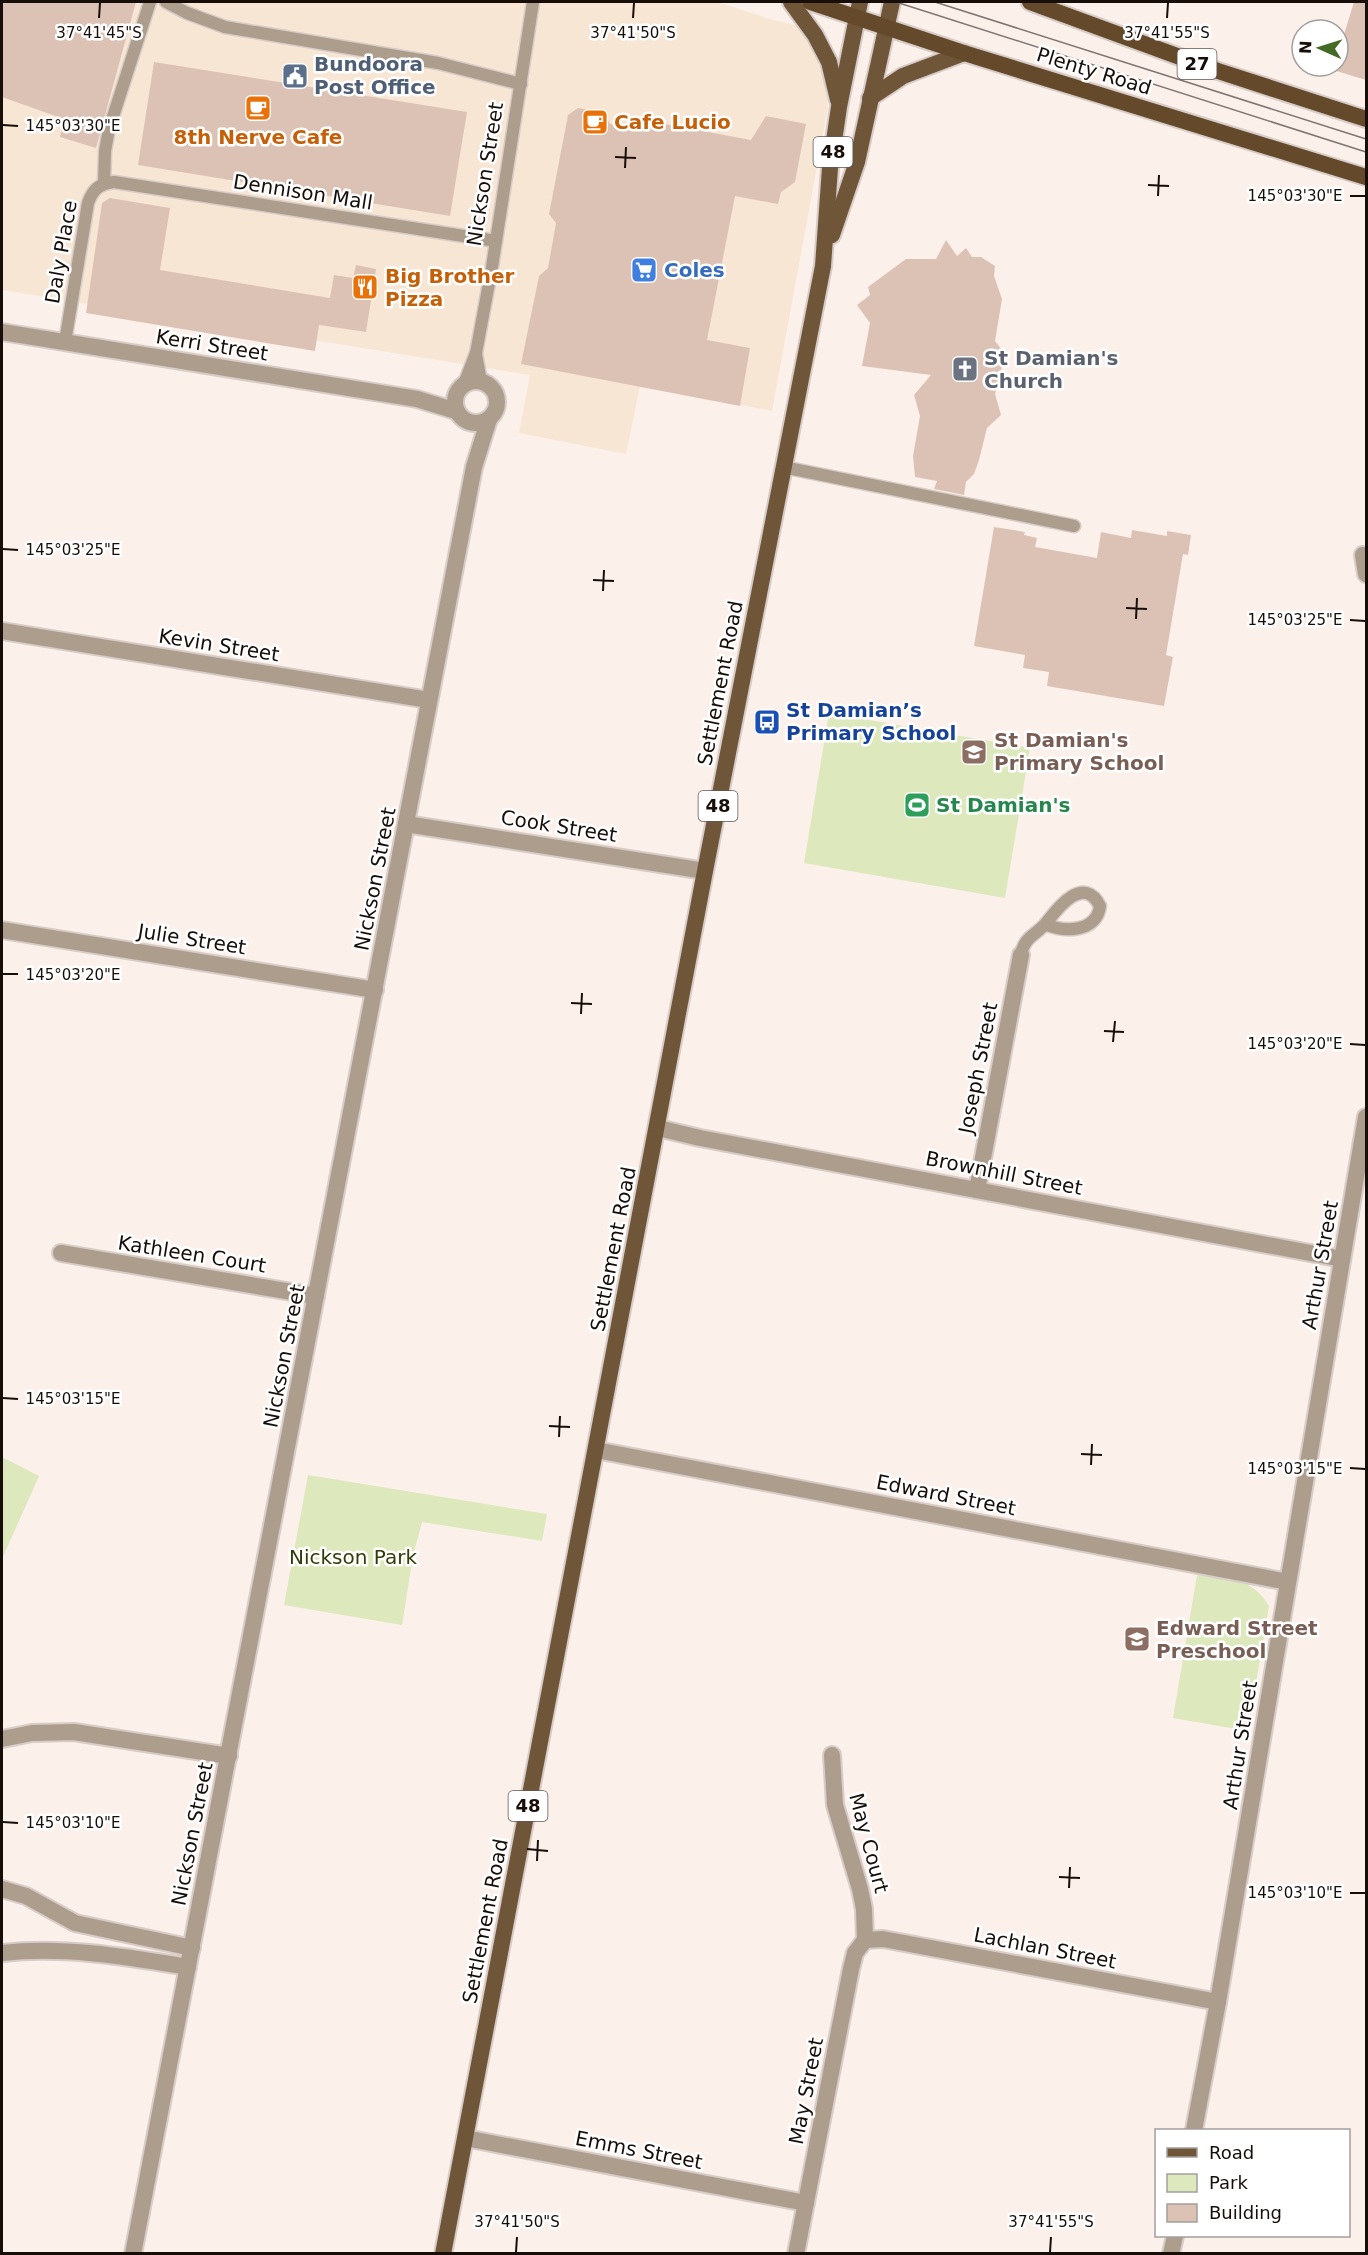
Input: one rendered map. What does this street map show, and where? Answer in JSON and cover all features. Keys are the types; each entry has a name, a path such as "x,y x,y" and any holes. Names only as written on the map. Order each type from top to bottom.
{"highway":[{"name":"Plenty Road","path":"810,2 859,10 886,28 1366,177"},
{"name":"Plenty Road","path":"1030,2 1218,71 1366,118"}],"main road":[{"path":"791,2 815,35 829,62 839,107"},
{"name":"Settlement Road","path":"825,253 857,162 892,2"},
{"name":"Settlement Road","path":"443,2253 705,871 825,253 830,168 839,107 859,10"},
{"path":"870,98 903,76 964,53"}],"street":[{"name":"Kerri Street","path":"2,332 417,399 464,393"},
{"path":"492,388 497,400 495,411 489,419 483,422 464,420 464,393 492,388"},
{"name":"Nickson Street","path":"133,2253 474,467 489,419"},
{"name":"Nickson Street","path":"470,422 474,467"},
{"path":"1363,555 1366,574"},
{"name":"Kevin Street","path":"2,631 429,700"},
{"name":"Cook Street","path":"406,824 705,871"},
{"name":"Julie Street","path":"2,930 375,990"},
{"name":"Joseph Street","path":"976,1190 1021,955"},
{"name":"Arthur Street","path":"1194,2129 1218,2002 1366,1117"},
{"name":"Brownhill Street","path":"658,1128 700,1138 1342,1259"},
{"name":"Kathleen Court","path":"60,1253 316,1296"},
{"name":"Edward Street","path":"596,1450 1288,1582"},
{"path":"2,1739 32,1733 74,1732 229,1756"},
{"name":"May Court","path":"832,1755 835,1805 860,1888 864,1909 864,1940"},
{"path":"2,1889 26,1896 75,1923 192,1948"},
{"name":"Lachlan Street","path":"864,1940 884,1939 1218,2002"},
{"name":"May Street","path":"796,2253 851,1969 855,1953 864,1940"},
{"path":"2,1953 27,1950 108,1954 188,1967"},
{"name":"Emms Street","path":"465,2138 806,2203"},
{"path":"1171,2253 1174,2237"}],"lane":[{"name":"Daly Place","path":"65,342 88,202 92,193 104,184 105,151 109,129 150,2"},
{"path":"166,2 187,14 225,27 438,63 521,84"},
{"name":"Nickson Street","path":"464,393 476,353 496,241 533,2"},
{"name":"Dennison Mall","path":"104,184 121,183 496,241"},
{"path":"783,466 1074,526"},
{"path":"1021,955 1025,943 1045,924"}],"shaded area":[{"path":"2,2 718,2 806,28 826,86 828,107 772,411 640,386 626,454 519,433 530,375 2,290"}],"green space":[{"name":"St Damian's","path":"829,713 1030,748 1005,898 804,863"},
{"path":"2,1457 39,1476 2,1559"},
{"name":"Nickson Park","path":"308,1475 547,1514 542,1541 422,1522 413,1556 402,1625 284,1605"},
{"path":"1197,1575 1247,1584 1262,1596 1269,1606 1248,1731 1173,1718"}],"building":[{"path":"2,2 136,2 96,148 60,137 64,119 2,97"},
{"path":"1354,2 1366,2 1366,80 1350,75 1349,18"},
{"path":"154,62 467,112 450,216 138,165"},
{"path":"578,108 604,113 610,124 627,127 638,119 751,140 766,116 806,124 795,182 781,192 778,204 735,196 707,340 750,348 740,406 521,364 539,276 548,268 556,223 549,214 568,115"},
{"path":"110,198 170,208 160,270 330,298 334,275 353,278 356,265 376,269 366,332 319,325 315,351 86,313 102,203"},
{"name":"St Damian's Church","path":"946,240 957,256 966,248 972,257 981,257 995,266 994,276 1002,299 995,341 1005,354 995,394 1001,415 987,428 979,460 974,474 966,482 964,495 934,489 937,481 915,477 913,456 920,416 914,395 931,375 862,366 870,323 857,305 870,295 868,287 906,259 936,259"},
{"path":"994,527 1025,532 1024,535 1037,538 1035,547 1097,558 1101,532 1131,538 1132,530 1167,536 1167,531 1191,535 1188,555 1183,554 1166,655 1173,657 1164,706 1047,686 1049,672 1023,668 1025,655 974,646"}],"tram line":[{"path":"896,2 1366,152"},
{"path":"935,2 1366,139"}],"place":[{"name":"Bundoora Post Office","path":"295,76"},
{"name":"8th Nerve Cafe","path":"258,108"},
{"name":"Cafe Lucio","path":"595,122"},
{"name":"Coles","path":"644,270"},
{"name":"Big Brother Pizza","path":"365,287"},
{"name":"St Damian's Church","path":"965,369"},
{"name":"St Damian’s Primary School","path":"767,722"},
{"name":"St Damian's Primary School","path":"974,752"},
{"name":"St Damian's","path":"917,805"},
{"name":"Edward Street Preschool","path":"1137,1639"}]}
